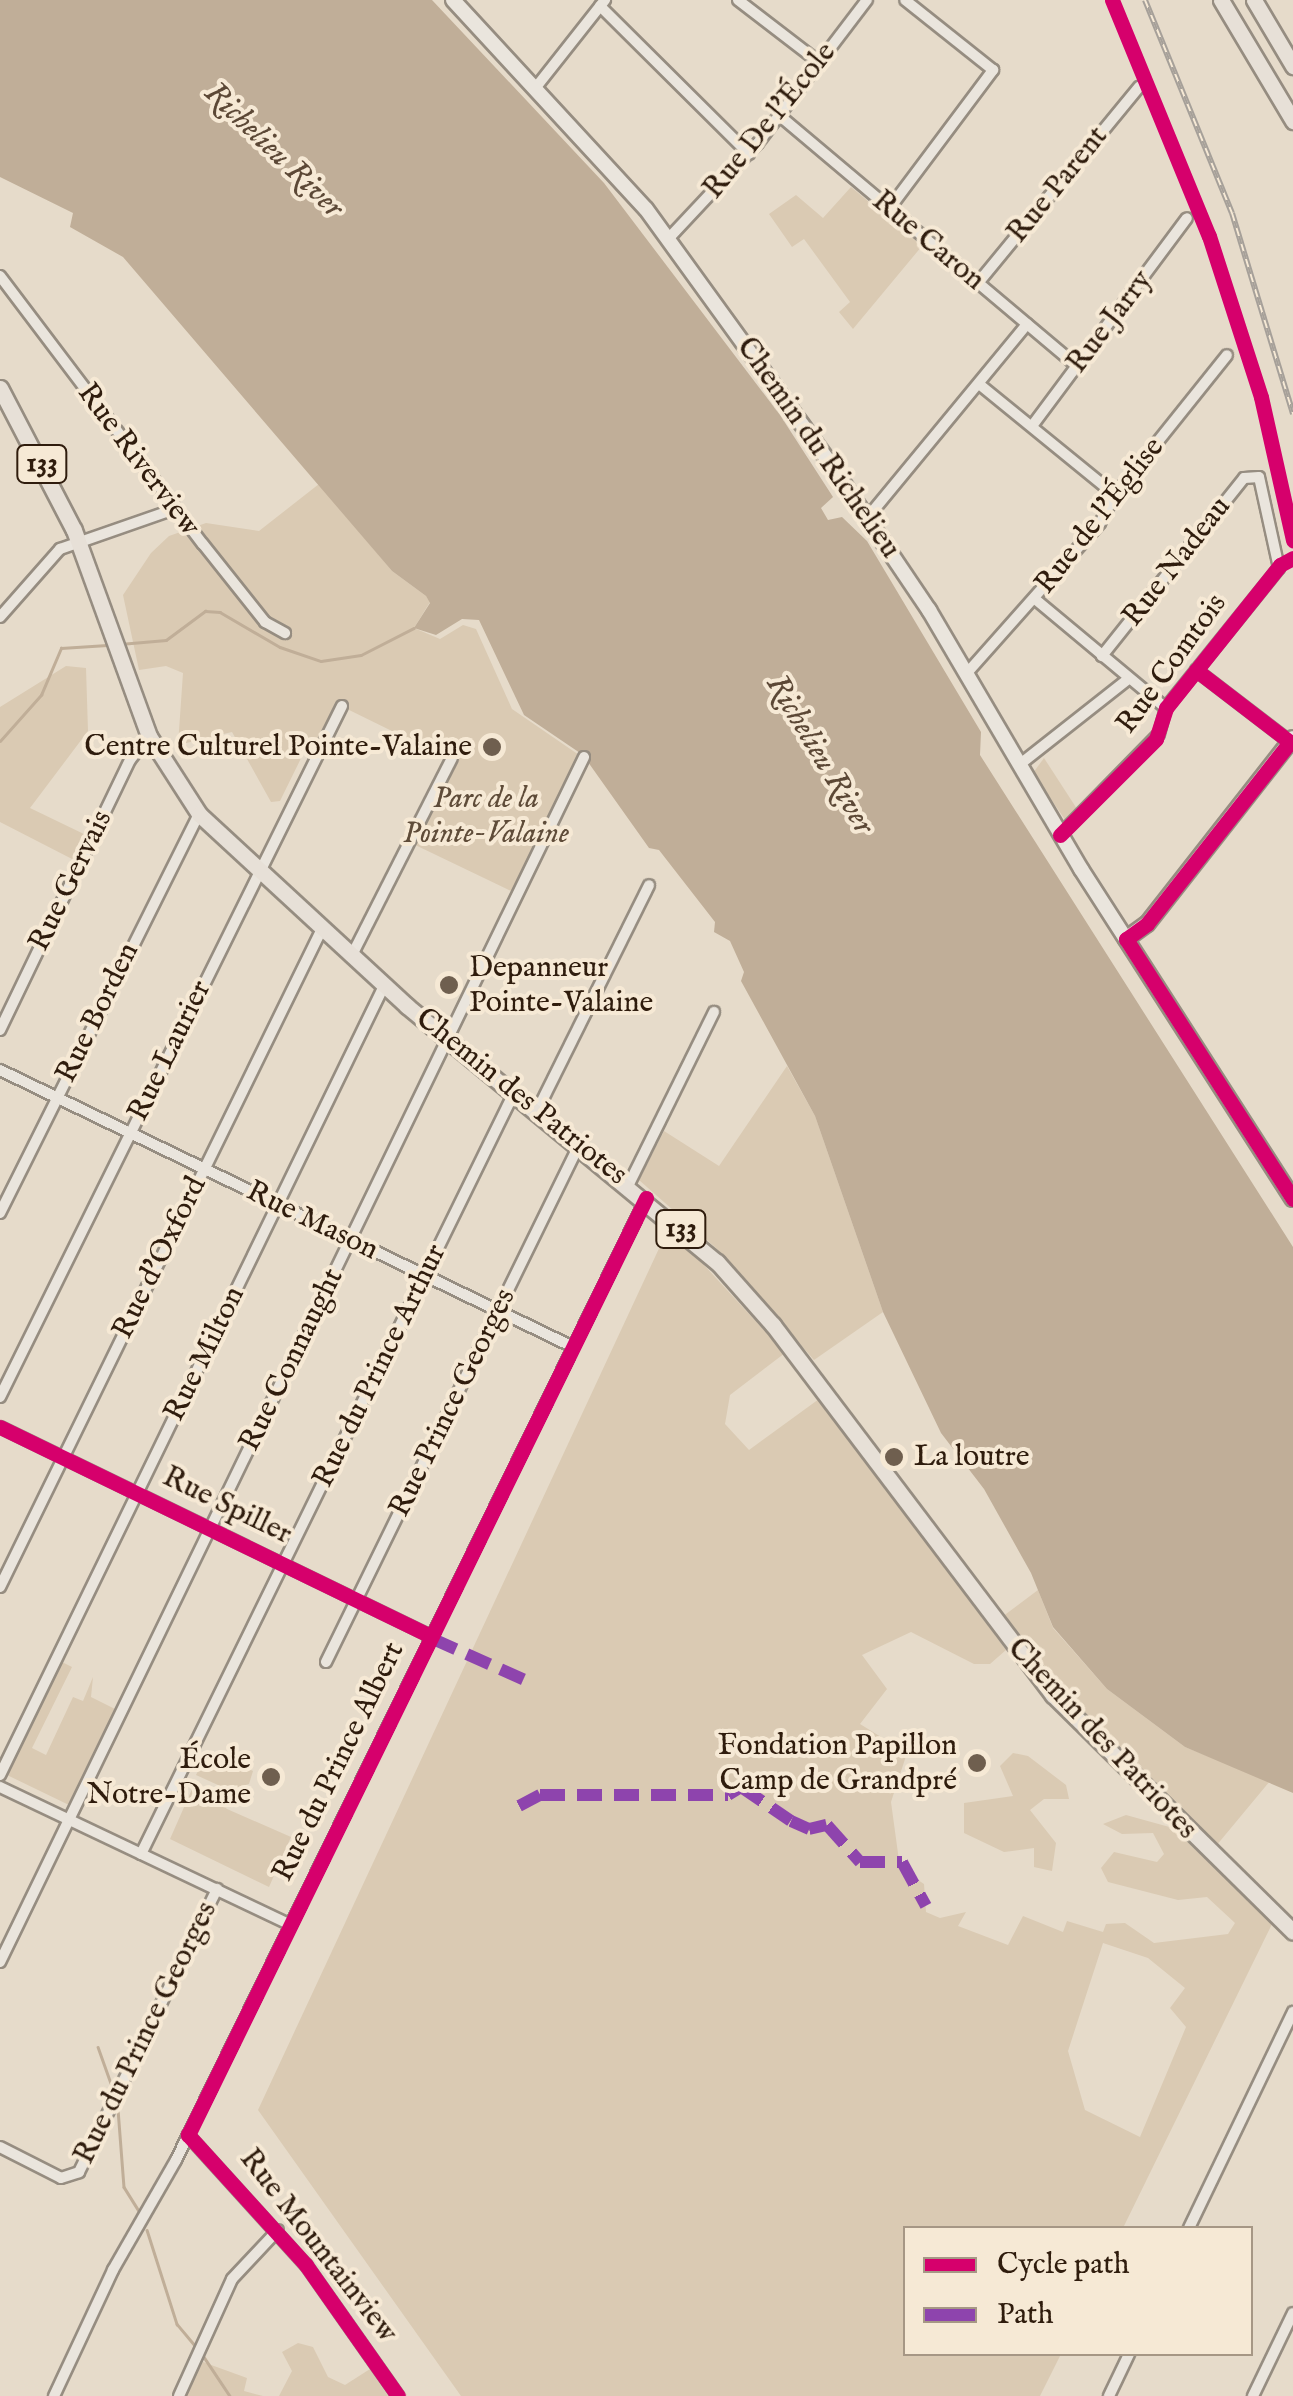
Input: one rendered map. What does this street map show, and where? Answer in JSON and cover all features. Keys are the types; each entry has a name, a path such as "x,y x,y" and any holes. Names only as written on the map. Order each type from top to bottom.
{"main road":[{"name":"Chemin du Richelieu","path":"452,0 537,86 669,238 868,517 967,673 1060,835 1293,1199"},
{"path":"1221,0 1293,120"},
{"path":"1254,0 1293,66"},
{"name":"Chemin des Patriotes","path":"0,388 79,543 149,736 199,814 256,873 384,986 646,1198 773,1325 1053,1694 1293,1932"},
{"path":"1126,939 1147,924 1291,740"}],"street":[{"path":"738,0 820,63"},
{"name":"Rue De l'École","path":"669,238 749,154 867,0"},
{"path":"890,209 993,68 905,0"},
{"path":"537,86 602,3 749,154"},
{"name":"Rue Parent","path":"978,283 1139,87"},
{"name":"Rue Caron","path":"780,116 1077,366"},
{"name":"Rue Jarry","path":"1032,426 1187,218"},
{"name":"Rue Riverview","path":"0,276 175,509 265,622 284,633"},
{"path":"868,517 1027,324"},
{"name":"Rue de l'Église","path":"967,673 1100,523 1115,494 1227,354"},
{"path":"979,384 1115,494"},
{"name":"Rue Nadeau","path":"1102,656 1240,483 1255,475"},
{"name":"Rue Comtois","path":"1060,835 1159,734 1166,708 1280,565 1263,482 1255,475"},
{"path":"0,616 60,549 175,509"},
{"path":"1036,599 1127,680 1166,708"},
{"path":"1196,670 1291,740"},
{"path":"1019,765 1127,680"},
{"name":"Rue Laurier","path":"0,1398 256,873 342,706"},
{"name":"Rue Gervais","path":"0,1030 130,760 149,736"},
{"path":"351,957 452,758"},
{"name":"Rue Connaught","path":"0,1962 584,758"},
{"name":"Rue Borden","path":"0,1214 199,814"},
{"path":"538,1111 649,885"},
{"name":"Rue d'Oxford","path":"0,1587 321,931"},
{"name":"Rue Milton","path":"0,1775 384,986"},
{"path":"630,1184 714,1012"},
{"name":"Rue Mason","path":"0,1070 572,1346"},
{"name":"Rue du Prince Arthur","path":"142,1854 514,1092"},
{"name":"Rue Prince Georges","path":"326,1662 580,1144"},
{"name":"Rue du Prince Albert","path":"54,2396 113,2270 188,2135 646,1198"},
{"name":"Rue Spiller","path":"0,1428 430,1636"},
{"path":"0,1787 290,1925"},
{"name":"Rue du Prince Georges","path":"0,2148 61,2178 74,2177 217,1889"},
{"path":"1190,2226 1293,2012"},
{"name":"Rue Mountainview","path":"188,2135 278,2230 398,2396"},
{"path":"178,2396 227,2287 278,2230"},
{"path":"1254,2396 1293,2313"},
{"path":"1109,2396 1128,2356"}],"green space":[{"path":"851,187 922,246 853,329 839,312 850,302 804,239 792,247 769,214 796,195 823,218"},
{"name":"Parc de la Pointe-Valaine","path":"319,484 392,571 430,602 414,628 440,639 463,625 476,629 512,709 579,755 513,892 409,842 451,760 343,707 321,747 309,742 280,801 271,802 232,732 178,745 183,673 166,666 139,670 123,595 151,553 169,536 206,523 259,531"},
{"path":"66,666 86,668 88,731 30,808 88,836 76,861 0,822 0,707"},
{"path":"1044,758 1079,812 1068,824 1033,773"},
{"path":"787,1066 815,1116 883,1312 814,1360 716,1248 639,1180 664,1131 719,1166"},
{"path":"669,1227 785,1353 730,1395 725,1424 749,1450 819,1399 1006,1650 990,1664 974,1664 911,1632 862,1655 887,1689 860,1724 907,1753 891,1802 900,1868 924,1884 926,1912 940,1918 966,1912 958,1926 1008,1945 1023,1916 1063,1932 1067,1921 1103,1932 1106,1924 1125,1923 1154,1943 1228,1934 1235,1923 1207,1897 1178,1900 1108,1882 1101,1868 1114,1852 1157,1862 1164,1854 1153,1833 1122,1834 1103,1824 1126,1815 1173,1828 1272,1924 1124,2226 903,2226 903,2356 1060,2356 1040,2396 461,2396 258,2110","holes":["1103,1943 1148,1958 1185,1988 1170,2008 1186,2027 1140,2137 1085,2110 1068,2051"]},
{"path":"1038,1590 1053,1628 1107,1689 1185,1747 1270,1781 1216,1846 1068,1696 1002,1617"},
{"path":"62,1662 72,1667 32,1748 46,1755 73,1697 83,1701 93,1677 91,1697 115,1709 69,1805 7,1775"},
{"path":"209,1750 253,1771 249,1784 229,1790 196,1775"},
{"path":"1013,1753 1028,1756 1066,1785 1069,1799 1044,1799 1030,1810 1056,1843 1052,1871 1034,1867 1034,1848 1004,1852 964,1833 964,1803 1013,1796 1000,1766"},
{"path":"196,1780 227,1809 291,1837 269,1887 170,1839"},
{"path":"298,2343 313,2347 328,2377 345,2385 370,2369 388,2396 279,2396 292,2371 282,2352"},
{"path":"203,2362 247,2378 244,2391 263,2396 184,2396"}],"water":[{"name":"Richelieu River","path":"0,0 432,0 604,183 780,415 833,497 821,508 828,520 842,517 867,541 981,732 980,755 1293,1247 1293,1793 1185,1747 1107,1689 1053,1627 1031,1573 984,1489 941,1433 883,1312 815,1116 741,981 744,972 730,941 714,932 715,922 659,850 649,848 583,755 524,715 479,620 462,619 436,635 414,628 430,603 426,596 392,571 123,257 70,227 73,213 0,177"}],"waterway":[{"path":"120,644 166,640 205,611 220,612 280,647 321,661 361,655 414,628"},
{"path":"0,741 41,695 61,648 107,645"},
{"path":"98,2047 112,2086"},
{"path":"118,2109 124,2187 140,2213"},
{"path":"147,2230 177,2324 194,2344"},
{"path":"204,2357 230,2396"}],"railway":[{"path":"1145,0 1232,213 1293,414"}],"marked path":[{"path":"433,1639 527,1681"},
{"path":"519,1806 540,1795 728,1795 741,1787 809,1829 827,1825 860,1862 902,1862 926,1906"}],"cycle path":[{"path":"1112,0 1209,236 1261,397 1293,540"},
{"path":"1060,835 1156,739 1166,708 1280,565 1293,558"},
{"path":"1196,670 1290,742 1147,924 1126,939 1293,1199"},
{"path":"398,2396 306,2265 188,2135 646,1198"},
{"path":"0,1427 430,1636"}],"place":[{"name":"Centre Culturel Pointe-Valaine","path":"492,747"},
{"name":"Depanneur Pointe-Valaine","path":"449,985"},
{"name":"La loutre","path":"894,1457"},
{"name":"Fondation Papillon Camp de Grandpré","path":"977,1763"},
{"name":"École Notre-Dame","path":"271,1777"}]}
